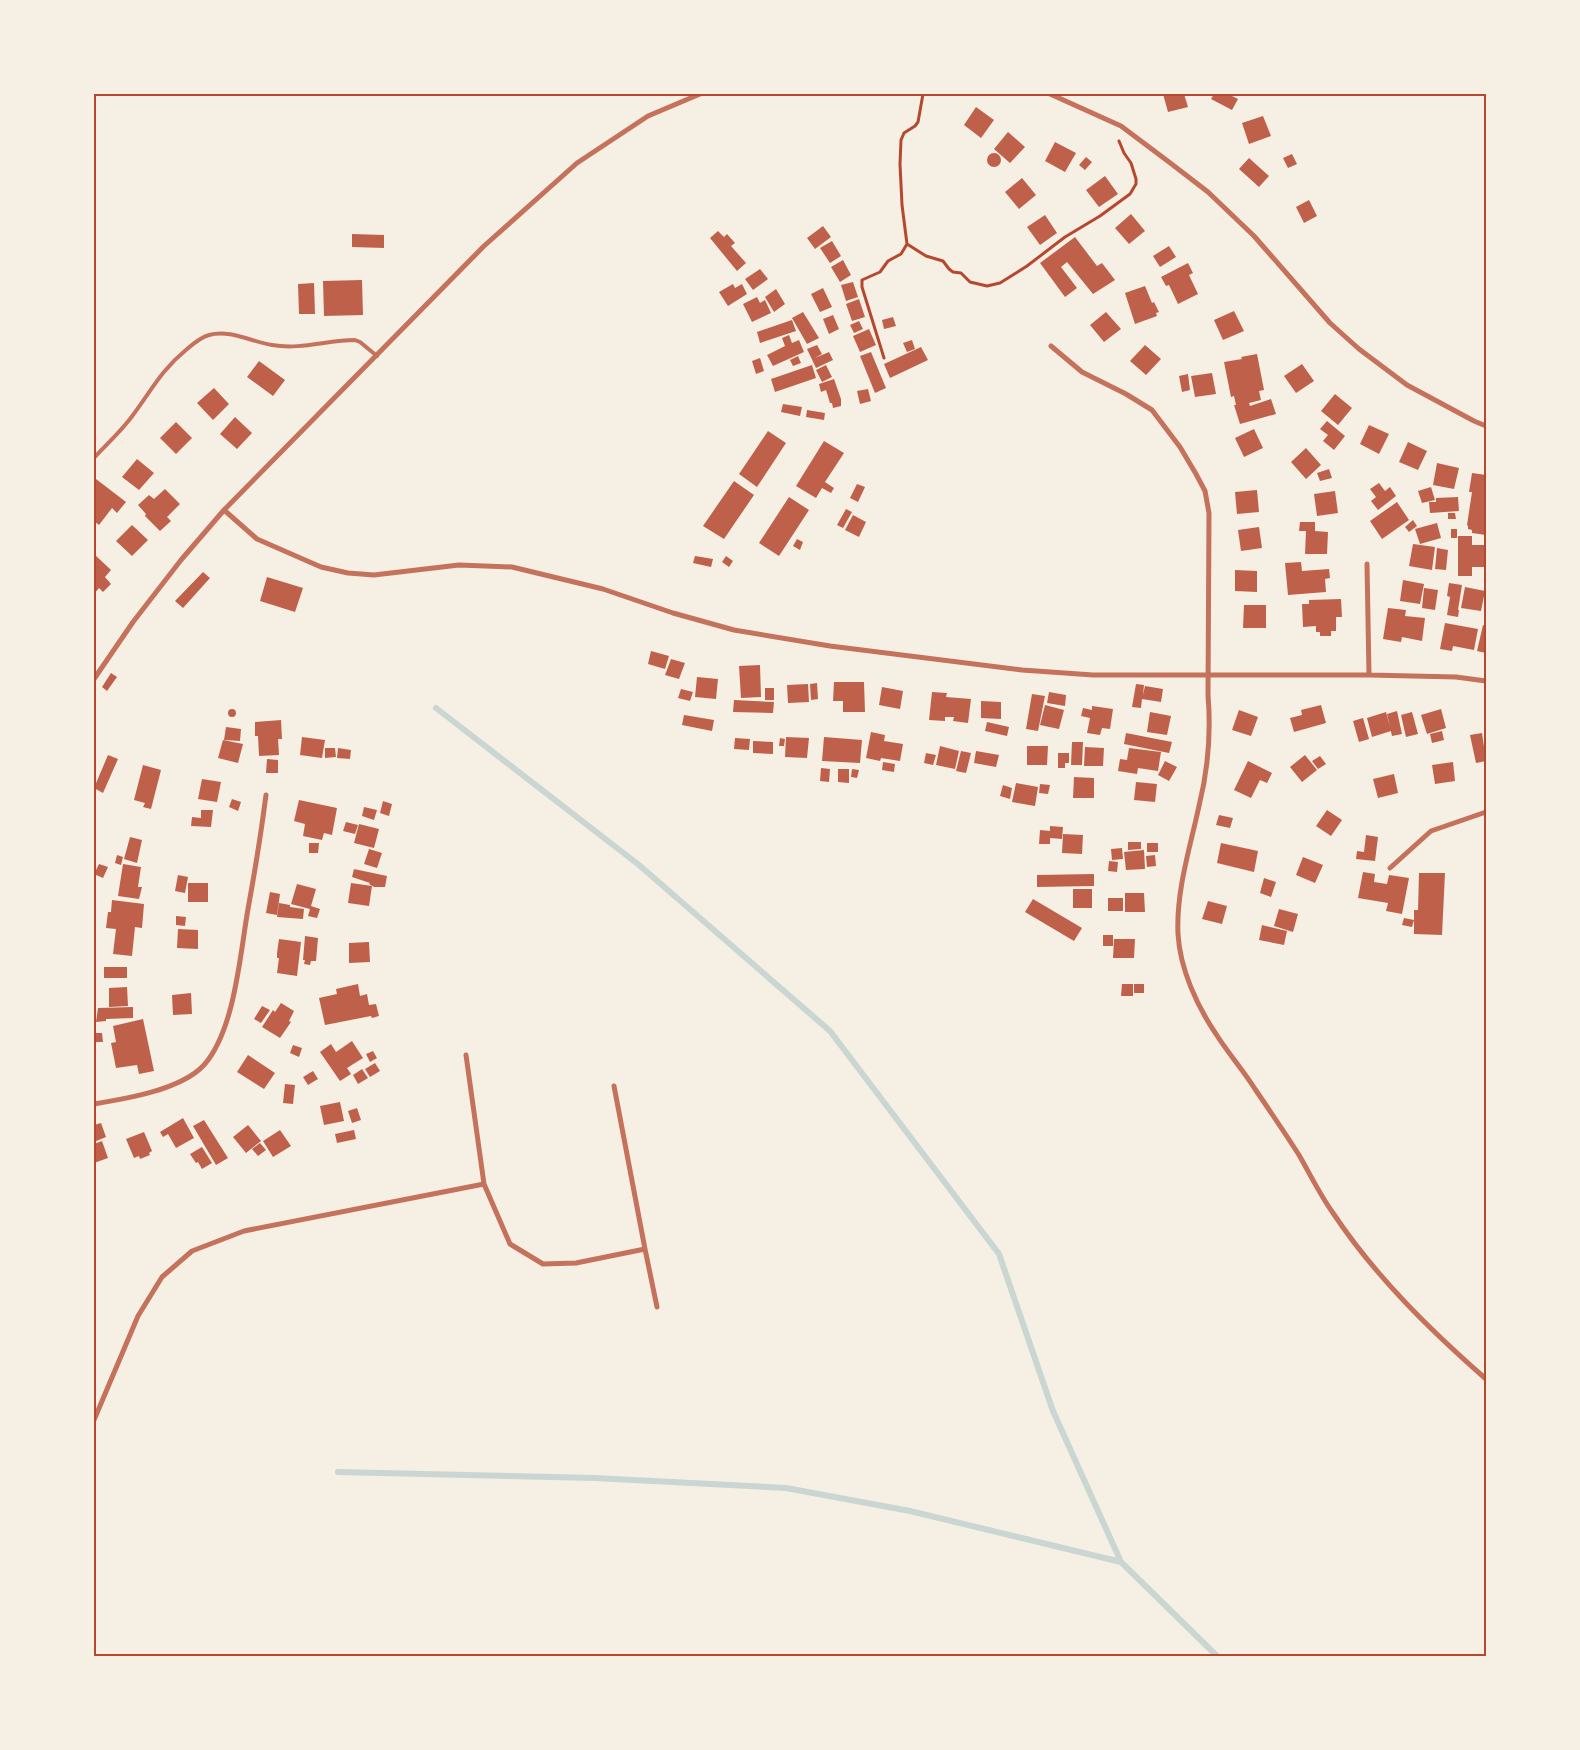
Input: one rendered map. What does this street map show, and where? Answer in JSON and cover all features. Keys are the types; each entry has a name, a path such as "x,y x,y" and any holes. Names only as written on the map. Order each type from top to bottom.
{"street":[{"path":"94,678 133,622 224,510 484,246 577,163 648,116 700,94"},
{"path":"1053,94 1121,126 1208,192 1254,236 1317,309 1359,349 1407,385 1486,426"},
{"path":"1051,346 1082,372 1126,394 1152,410 1180,447 1204,491 1209,513 1209,715 1207,751 1200,804 1187,852 1178,912 1181,955 1197,1001 1215,1033 1255,1088 1298,1154 1333,1213 1365,1256 1409,1306 1453,1350 1486,1379"},
{"path":"224,510 257,540 321,567 348,573 374,574 459,565 512,567 603,589 673,613 734,630 830,646 1022,670 1093,675 1368,675 1456,677 1486,681"},
{"path":"1367,564 1368,675"},
{"path":"94,1104 136,1097 169,1086 203,1066 213,1052 228,1018 241,959 259,854 266,796"},
{"path":"1390,868 1431,830 1486,812"},
{"path":"466,1055 484,1184 510,1244 543,1264 576,1263 645,1249"},
{"path":"614,1086 657,1307"},
{"path":"94,1420 138,1316 162,1277 192,1251 244,1231 484,1184"}],"lane":[{"path":"94,458 128,421 163,371 194,342 210,334 234,335 271,345 287,347 355,340 377,356"}],"path":[{"path":"884,358 862,287 862,280 880,272 888,261 901,254 907,244 901,196 901,140 904,133 918,122 923,94"},
{"path":"907,244 926,256 943,260 949,269 961,273 970,282 988,286 1000,284 1065,237 1100,216 1130,194 1136,184 1136,178 1131,163 1120,145 1121,126"}],"building":[{"path":"1163,94 1184,94 1188,107 1168,112"},
{"path":"1214,94 1228,94 1238,99 1232,110 1211,99"},
{"path":"976,107 994,120 981,138 964,125"},
{"path":"1263,116 1271,136 1249,144 1242,123"},
{"path":"1008,132 1025,147 1010,163 994,149"},
{"path":"1055,142 1076,153 1065,172 1045,161"},
{"path":"994,153 999,155 1001,160 999,165 994,167 989,165 987,160 989,155"},
{"path":"1292,154 1297,164 1288,168 1283,158"},
{"path":"1086,157 1092,162 1085,170 1079,165"},
{"path":"1249,158 1269,176 1259,187 1239,169"},
{"path":"1105,176 1118,194 1099,207 1086,190"},
{"path":"1022,178 1036,195 1019,209 1005,192"},
{"path":"1309,200 1317,216 1304,223 1296,207"},
{"path":"1131,214 1145,231 1129,244 1115,228"},
{"path":"1045,215 1057,233 1040,245 1027,227"},
{"path":"823,226 831,237 815,249 807,238"},
{"path":"718,231 724,237 727,234 735,243 731,246 746,263 737,271 710,238"},
{"path":"352,234 384,235 384,248 352,247"},
{"path":"1075,237 1097,266 1102,263 1115,280 1093,294 1067,262 1061,267 1077,288 1065,297 1040,263"},
{"path":"832,241 841,256 830,263 820,248"},
{"path":"1169,246 1176,257 1160,267 1153,256"},
{"path":"843,260 851,275 840,282 831,267"},
{"path":"1188,263 1193,273 1189,275 1198,294 1178,304 1169,285 1166,286 1161,277"},
{"path":"760,269 768,279 753,290 745,279"},
{"path":"362,280 363,315 324,316 323,281"},
{"path":"853,282 858,297 846,301 841,285"},
{"path":"314,283 315,314 299,314 298,284"},
{"path":"733,284 735,288 742,284 747,294 728,306 719,292"},
{"path":"1145,286 1152,303 1154,302 1159,312 1156,313 1157,316 1135,324 1125,293"},
{"path":"823,288 832,307 820,312 811,294"},
{"path":"776,289 785,304 774,312 765,297"},
{"path":"757,297 760,303 765,300 771,313 752,322 743,304"},
{"path":"859,299 865,317 852,321 846,304"},
{"path":"1234,311 1244,331 1223,340 1214,320"},
{"path":"803,312 819,338 807,344 792,318"},
{"path":"1106,312 1121,329 1104,342 1090,325"},
{"path":"833,315 839,329 829,334 823,319"},
{"path":"893,317 896,326 884,329 882,320"},
{"path":"792,320 796,331 760,343 757,332"},
{"path":"859,321 863,329 854,333 850,325"},
{"path":"869,329 876,345 860,352 853,336"},
{"path":"789,335 792,343 799,340 804,352 773,366 767,355 785,346 782,338"},
{"path":"912,340 915,349 907,352 903,343"},
{"path":"817,345 822,354 815,358 829,352 833,360 816,368 807,349"},
{"path":"1145,345 1161,359 1146,375 1130,361"},
{"path":"921,347 928,360 890,378 884,364"},
{"path":"871,352 886,388 875,393 860,356"},
{"path":"1257,354 1264,390 1259,391 1261,400 1249,403 1250,406 1271,399 1276,414 1240,424 1234,405 1236,405 1234,396 1231,397 1224,362"},
{"path":"798,356 801,363 793,366 790,360"},
{"path":"760,358 764,371 756,374 752,361"},
{"path":"259,361 285,380 273,396 247,377"},
{"path":"1302,364 1314,381 1296,393 1284,376"},
{"path":"812,365 816,378 775,392 771,379"},
{"path":"826,365 832,377 822,382 816,370"},
{"path":"1212,373 1216,394 1195,397 1191,376"},
{"path":"1188,374 1190,390 1182,392 1179,376"},
{"path":"834,379 841,399 841,406 833,408 826,390 821,392 819,384"},
{"path":"214,388 229,404 213,420 197,403"},
{"path":"868,389 871,401 860,404 857,391"},
{"path":"1335,394 1352,408 1338,425 1321,411"},
{"path":"783,404 802,407 800,416 781,412"},
{"path":"807,410 825,413 824,420 806,417"},
{"path":"235,417 252,433 237,449 220,434"},
{"path":"1327,421 1345,436 1334,450 1323,441 1328,435 1320,429"},
{"path":"176,422 192,438 176,454 160,438"},
{"path":"1369,425 1389,434 1379,454 1360,444"},
{"path":"1254,429 1263,448 1244,457 1235,438"},
{"path":"768,431 786,443 757,487 739,474"},
{"path":"824,441 844,453 825,482 834,488 831,493 822,488 816,498 796,486"},
{"path":"1408,442 1427,451 1418,470 1399,462"},
{"path":"1306,448 1321,465 1306,479 1291,462"},
{"path":"137,459 154,473 139,490 122,477"},
{"path":"1437,463 1459,468 1454,489 1433,485"},
{"path":"1329,469 1332,478 1320,481 1317,473"},
{"path":"1472,473 1486,475 1486,535 1472,533 1472,530 1468,529 1467,525 1472,492 1469,492"},
{"path":"96,479 126,502 117,513 112,508 99,525 94,521 94,481"},
{"path":"734,481 754,495 724,539 703,526"},
{"path":"1379,483 1385,491 1390,487 1396,496 1378,510 1371,501 1376,497 1370,489"},
{"path":"857,484 865,487 858,502 850,498"},
{"path":"1431,487 1435,500 1422,503 1418,491"},
{"path":"165,489 180,504 167,517 171,521 160,531 145,516 146,514 138,505 149,495 154,499"},
{"path":"1257,490 1259,512 1237,514 1235,492"},
{"path":"1335,491 1338,513 1317,516 1314,494"},
{"path":"789,497 809,510 779,556 759,543"},
{"path":"1458,497 1459,511 1430,513 1429,502 1436,502 1436,498"},
{"path":"1397,502 1409,520 1382,539 1370,521"},
{"path":"846,509 852,512 843,528 837,525"},
{"path":"1448,513 1455,513 1456,519 1448,519"},
{"path":"853,515 866,522 859,537 845,530"},
{"path":"1413,520 1417,526 1409,532 1405,527"},
{"path":"1300,522 1315,522 1315,531 1328,532 1327,554 1305,554 1306,531 1299,531"},
{"path":"1437,523 1441,538 1420,544 1415,529"},
{"path":"132,525 148,540 132,556 116,541"},
{"path":"1259,527 1262,548 1241,551 1238,530"},
{"path":"1451,529 1457,529 1457,538 1451,538"},
{"path":"1458,536 1472,536 1472,545 1486,545 1486,567 1472,567 1472,576 1458,576"},
{"path":"797,539 803,542 800,550 793,546"},
{"path":"1413,544 1435,547 1432,570 1409,566"},
{"path":"1437,548 1448,550 1446,570 1435,569"},
{"path":"94,554 111,570 105,577 111,584 103,592 99,588 94,594"},
{"path":"695,556 713,559 711,567 693,563"},
{"path":"726,556 733,561 729,567 722,562"},
{"path":"1301,562 1302,571 1329,569 1330,578 1325,579 1326,592 1288,595 1285,563"},
{"path":"1235,570 1257,571 1257,592 1235,591"},
{"path":"203,572 210,578 183,608 175,601"},
{"path":"267,577 303,588 295,612 260,601"},
{"path":"1403,580 1424,584 1420,604 1400,601"},
{"path":"1449,583 1462,585 1458,617 1447,615 1450,597 1447,596"},
{"path":"1465,587 1485,591 1481,611 1461,608"},
{"path":"1424,588 1438,590 1435,610 1422,608"},
{"path":"1341,599 1342,617 1336,617 1336,631 1331,631 1331,636 1320,636 1320,632 1316,632 1316,626 1303,627 1302,604 1309,604 1309,600"},
{"path":"1244,605 1266,605 1266,628 1243,628"},
{"path":"1388,608 1406,610 1405,616 1425,618 1422,641 1402,637 1401,642 1383,639"},
{"path":"1445,623 1478,629 1474,650 1453,646 1452,651 1440,649"},
{"path":"1483,625 1486,626 1486,653 1477,651"},
{"path":"651,651 669,656 665,669 648,664"},
{"path":"671,659 685,663 679,679 665,675"},
{"path":"760,665 761,697 741,698 739,666"},
{"path":"111,673 117,677 107,691 102,687"},
{"path":"697,677 718,679 716,699 695,697"},
{"path":"834,682 864,682 865,712 843,712 843,701 833,701"},
{"path":"817,683 818,699 811,700 810,684"},
{"path":"808,684 809,702 788,703 787,685"},
{"path":"1136,684 1144,685 1143,695 1145,686 1163,689 1161,702 1142,699 1141,708 1132,707"},
{"path":"882,687 903,691 900,709 879,705"},
{"path":"765,688 774,688 774,700 765,700"},
{"path":"681,689 693,692 690,701 678,698"},
{"path":"932,692 947,693 946,697 971,699 968,723 953,721 954,717 945,717 945,721 929,720"},
{"path":"1049,692 1066,695 1065,706 1047,703"},
{"path":"1032,694 1045,696 1038,731 1026,729"},
{"path":"734,700 774,702 773,713 733,712"},
{"path":"981,701 1001,702 1001,719 981,718"},
{"path":"1045,705 1064,710 1059,729 1040,725"},
{"path":"1321,705 1326,723 1294,732 1290,718 1302,715 1301,710"},
{"path":"1092,706 1113,709 1110,729 1102,728 1100,735 1087,733 1090,718 1081,716 1083,708 1092,710"},
{"path":"232,709 236,713 232,717 228,713"},
{"path":"1441,709 1446,728 1427,734 1421,715"},
{"path":"1239,710 1258,717 1251,736 1232,730"},
{"path":"1397,711 1402,734 1392,736 1387,714"},
{"path":"1150,712 1171,716 1167,735 1147,732"},
{"path":"1386,712 1391,731 1372,737 1367,718"},
{"path":"1412,712 1418,734 1406,737 1401,715"},
{"path":"684,715 714,720 712,731 682,725"},
{"path":"1363,718 1369,739 1359,742 1353,721"},
{"path":"281,720 282,739 278,739 279,755 259,756 258,736 255,736 255,722"},
{"path":"987,722 1009,727 1007,736 985,731"},
{"path":"226,727 241,729 240,741 224,740"},
{"path":"1442,731 1444,740 1432,743 1430,734"},
{"path":"871,732 885,735 884,741 903,744 900,761 881,758 880,761 866,758"},
{"path":"1126,733 1172,742 1169,753 1124,744"},
{"path":"1482,733 1486,761 1476,763 1470,735"},
{"path":"302,737 325,740 322,758 300,755"},
{"path":"786,737 809,738 807,758 785,757"},
{"path":"824,737 862,740 860,763 822,761"},
{"path":"735,738 750,739 749,750 734,749"},
{"path":"780,738 785,739 784,746 779,746"},
{"path":"223,740 243,744 238,763 218,758"},
{"path":"753,741 773,742 773,754 753,753"},
{"path":"1072,742 1083,742 1082,765 1071,765"},
{"path":"940,746 959,751 955,769 936,765"},
{"path":"1027,746 1048,746 1047,765 1027,765"},
{"path":"1085,747 1104,748 1103,766 1084,766"},
{"path":"325,748 335,748 336,757 325,758"},
{"path":"338,748 351,750 350,759 337,758"},
{"path":"1129,748 1161,752 1158,771 1138,768 1137,774 1118,771 1120,759 1127,760"},
{"path":"961,751 971,753 966,773 956,771"},
{"path":"976,751 999,755 996,767 974,763"},
{"path":"926,753 936,755 933,765 924,763"},
{"path":"1058,753 1069,753 1069,763 1065,763 1065,768 1058,768"},
{"path":"108,755 118,759 103,793 94,788"},
{"path":"1305,755 1317,770 1302,782 1290,767"},
{"path":"1320,756 1326,764 1318,769 1312,761"},
{"path":"267,759 278,760 278,773 266,773"},
{"path":"1165,761 1177,767 1169,781 1158,775"},
{"path":"1248,761 1272,773 1267,783 1260,780 1251,798 1234,790"},
{"path":"883,762 895,764 894,772 882,770"},
{"path":"1453,762 1455,781 1435,784 1432,765"},
{"path":"143,765 161,770 151,809 143,807 145,803 134,800"},
{"path":"821,768 830,769 829,782 820,781"},
{"path":"838,769 849,769 849,783 838,782"},
{"path":"852,769 859,770 857,778 851,777"},
{"path":"1394,774 1398,793 1378,798 1373,779"},
{"path":"1074,777 1094,778 1094,798 1073,798"},
{"path":"202,779 221,782 217,802 198,799"},
{"path":"1136,782 1157,784 1155,802 1134,800"},
{"path":"1016,783 1038,787 1035,806 1012,802"},
{"path":"1040,784 1050,785 1048,794 1039,793"},
{"path":"1003,785 1012,788 1010,799 1000,796"},
{"path":"232,799 241,802 238,811 229,807"},
{"path":"299,800 337,808 332,835 324,833 322,840 303,836 305,824 294,821"},
{"path":"383,801 392,804 389,816 380,813"},
{"path":"364,807 377,810 374,820 362,816"},
{"path":"201,810 213,810 211,827 191,826 192,817 201,818"},
{"path":"1327,810 1342,820 1331,836 1316,826"},
{"path":"1219,815 1233,818 1230,828 1216,825"},
{"path":"346,822 358,825 355,834 343,831"},
{"path":"359,824 379,829 374,848 354,843"},
{"path":"1050,826 1063,827 1062,839 1050,838 1050,844 1039,844 1040,830 1050,831"},
{"path":"1063,834 1083,835 1082,854 1062,853"},
{"path":"1366,835 1378,837 1375,861 1356,859 1357,851 1364,852"},
{"path":"130,837 142,840 137,863 124,859"},
{"path":"1128,842 1141,842 1141,849 1128,850"},
{"path":"309,843 319,843 318,853 309,853"},
{"path":"1147,843 1158,843 1158,852 1147,852"},
{"path":"1221,843 1258,851 1254,872 1217,863"},
{"path":"1122,848 1123,859 1112,860 1111,849"},
{"path":"369,849 382,853 377,868 364,864"},
{"path":"1144,850 1145,869 1126,870 1124,852"},
{"path":"117,855 123,857 121,865 115,863"},
{"path":"1155,855 1156,866 1147,867 1146,856"},
{"path":"1303,857 1323,865 1315,883 1296,875"},
{"path":"1109,861 1118,862 1117,872 1108,871"},
{"path":"99,864 108,867 103,878 94,874"},
{"path":"123,864 141,867 138,887 142,887 139,899 118,896"},
{"path":"354,869 387,876 385,887 374,887 370,883 352,877"},
{"path":"1363,872 1375,874 1374,882 1387,884 1389,875 1409,878 1402,914 1386,911 1388,903 1358,898"},
{"path":"1419,873 1445,873 1442,935 1414,934 1414,910 1418,910"},
{"path":"1094,874 1094,886 1037,887 1037,875"},
{"path":"178,875 188,877 185,893 175,891"},
{"path":"1264,878 1276,882 1271,897 1260,893"},
{"path":"188,883 208,883 208,902 188,902"},
{"path":"351,883 372,886 369,906 348,903"},
{"path":"297,884 316,889 311,906 320,909 317,918 308,916 310,909 291,904"},
{"path":"1073,889 1092,889 1092,908 1073,908"},
{"path":"270,892 280,894 277,915 266,913"},
{"path":"1125,893 1144,893 1145,912 1125,912"},
{"path":"1108,898 1123,898 1123,911 1108,911"},
{"path":"1033,899 1082,928 1074,941 1025,912"},
{"path":"112,900 144,904 142,928 135,927 132,956 113,954 116,929 106,928 108,912 111,912"},
{"path":"1208,901 1227,906 1222,924 1202,919"},
{"path":"279,903 304,909 303,919 277,917"},
{"path":"1279,909 1298,914 1293,932 1274,926"},
{"path":"176,916 186,917 185,926 176,925"},
{"path":"1404,918 1414,920 1412,927 1402,925"},
{"path":"1262,925 1287,931 1284,945 1259,940"},
{"path":"178,929 198,930 198,949 177,948"},
{"path":"1103,935 1113,935 1113,946 1103,946"},
{"path":"305,936 318,938 316,961 311,961 310,965 304,964 305,960 303,960"},
{"path":"279,939 301,942 297,976 277,973"},
{"path":"1114,939 1135,939 1134,958 1113,958"},
{"path":"369,942 370,962 349,963 349,943"},
{"path":"104,967 127,967 127,978 104,978"},
{"path":"358,984 360,996 367,994 369,1005 376,1004 379,1016 325,1025 319,998 337,994 336,989"},
{"path":"1122,984 1133,984 1133,996 1121,996"},
{"path":"1134,984 1144,984 1144,993 1134,993"},
{"path":"127,987 128,1006 109,1007 109,988"},
{"path":"191,993 192,1014 173,1015 172,995"},
{"path":"281,1003 294,1011 289,1021 291,1022 280,1038 262,1027 273,1010 275,1012"},
{"path":"262,1006 270,1010 261,1023 254,1019"},
{"path":"133,1007 133,1018 106,1019 106,1021 96,1022 98,1008"},
{"path":"143,1019 154,1071 139,1074 137,1065 116,1068 111,1043 116,1042 113,1026"},
{"path":"102,1033 103,1042 95,1042 96,1045 94,1045 94,1035"},
{"path":"352,1041 363,1058 347,1068 351,1074 340,1081 320,1052 331,1044 336,1052"},
{"path":"293,1045 302,1048 299,1057 290,1053"},
{"path":"373,1051 377,1058 370,1062 366,1054"},
{"path":"248,1055 275,1073 264,1089 237,1072"},
{"path":"375,1063 380,1071 370,1077 365,1069"},
{"path":"362,1069 368,1078 358,1084 353,1075"},
{"path":"313,1071 318,1079 308,1085 303,1077"},
{"path":"285,1084 295,1085 293,1104 283,1103"},
{"path":"340,1102 344,1121 324,1125 320,1106"},
{"path":"357,1108 361,1120 352,1123 348,1111"},
{"path":"183,1118 194,1138 176,1148 168,1134 163,1137 160,1132"},
{"path":"204,1120 228,1158 216,1165 193,1126"},
{"path":"101,1123 106,1137 94,1142 94,1125"},
{"path":"248,1125 261,1141 246,1153 233,1137"},
{"path":"280,1130 291,1146 273,1157 263,1141"},
{"path":"354,1130 356,1139 337,1143 335,1134"},
{"path":"144,1132 152,1151 149,1153 150,1155 140,1159 139,1156 134,1158 126,1139"},
{"path":"102,1141 108,1158 94,1163 94,1144"},
{"path":"260,1143 266,1150 258,1156 252,1149"},
{"path":"202,1147 212,1163 202,1169 190,1154"}],"waterway":[{"path":"436,708 639,865 830,1031 999,1254 1053,1411 1121,1562 1217,1656"},
{"path":"338,1472 595,1478 786,1488 910,1511 1121,1562"}]}
